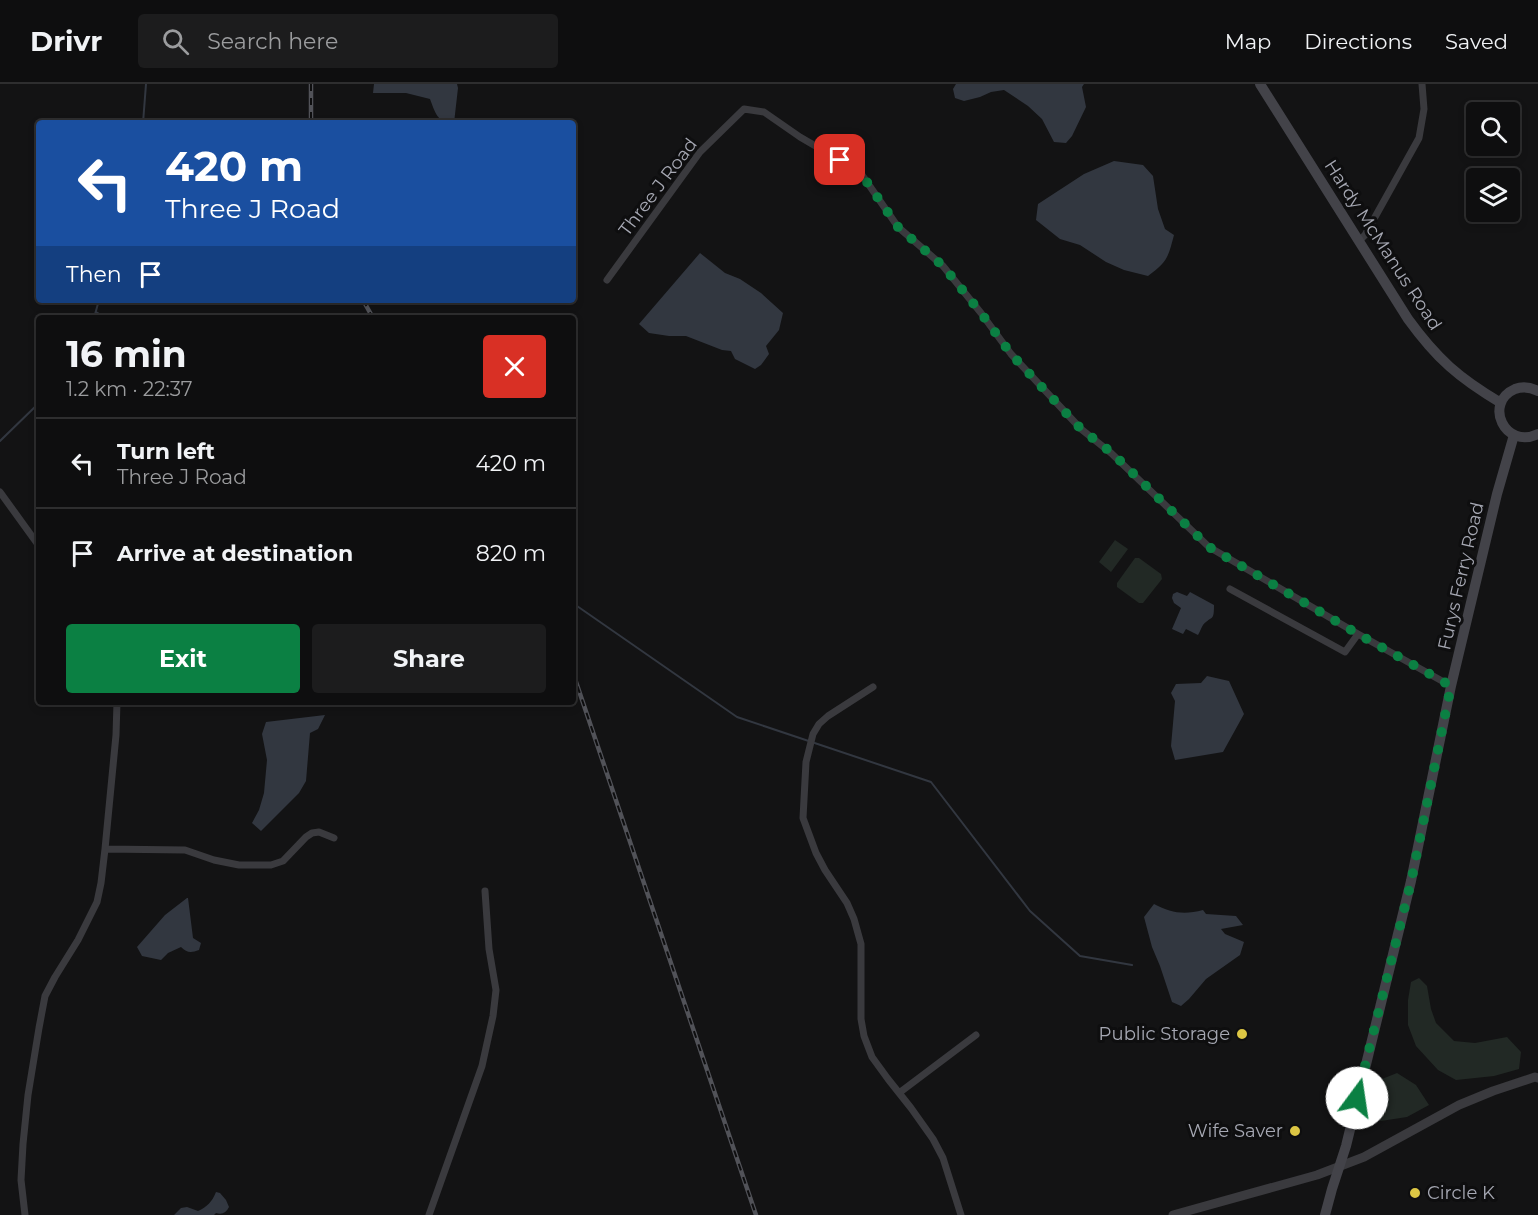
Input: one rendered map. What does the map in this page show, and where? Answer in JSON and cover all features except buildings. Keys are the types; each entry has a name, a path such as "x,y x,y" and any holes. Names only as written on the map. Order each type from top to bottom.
{"main road":[{"name":"Hardy McManus Road","path":"1260,84 1408,319 1435,354 1461,377 1501,403"},
{"path":"1538,391 1528,387 1516,389 1507,394 1499,410 1501,422 1514,435 1525,438 1538,434"},
{"name":"Furys Ferry Road","path":"1325,1215 1346,1146 1411,882 1451,686 1497,494 1514,435"}],"street":[{"path":"1359,241 1365,235 1419,138 1424,109 1422,84"},
{"name":"Three J Road","path":"607,280 700,152 744,109 764,112 800,137 860,172 898,227 943,266 1011,354 1081,429 1112,453 1209,547 1451,686"},
{"path":"0,492 36,542"},
{"path":"1230,589 1345,652 1358,634"},
{"path":"873,687 828,716 813,734 806,762 803,818 816,853 847,903 854,919 861,944 861,1019 864,1036 872,1057 933,1139 943,1158 961,1215"},
{"path":"26,1215 21,1180 23,1144 28,1095 45,996 97,902 105,849 117,705"},
{"path":"105,849 185,850 214,860 239,865 271,866 283,861 312,833 319,832 334,838"},
{"path":"429,1215 482,1066 493,1016 496,990 489,949 484,891"},
{"path":"899,1093 976,1035"},
{"path":"1173,1215 1339,1167 1364,1157 1459,1105 1493,1091 1538,1078"}],"shaded area":[{"path":"374,84 457,84 454,120 440,119 430,99 406,93 373,93"},
{"path":"956,84 1084,84 1082,87 1086,107 1072,136 1066,143 1054,142 1042,119 1028,106 1004,90 964,101 955,98 953,89"},
{"path":"1114,161 1143,165 1153,176 1158,209 1165,229 1174,235 1166,259 1148,276 1124,270 1106,262 1080,245 1060,239 1036,220 1038,204 1084,174"},
{"path":"700,253 725,273 740,279 761,293 783,313 779,330 766,346 769,354 755,369 735,359 731,351 722,350 686,336 649,333 639,324"},
{"path":"1115,540 1128,549 1111,572 1099,562"},
{"path":"1135,558 1139,558 1161,574 1162,579 1143,603 1139,603 1117,587 1117,583"},
{"path":"1177,592 1187,596 1190,592 1214,605 1213,616 1203,625 1198,635 1186,629 1183,634 1172,629 1181,608 1174,603 1172,598"},
{"path":"1207,676 1229,681 1244,714 1223,752 1175,760 1171,746 1175,701 1171,693 1176,684 1201,683"},
{"path":"325,715 318,729 310,733 306,781 299,793 261,831 252,823 264,793 267,760 262,734 266,722"},
{"path":"187,898 193,938 201,943 199,950 189,952 181,947 168,953 161,960 142,956 137,947 165,915"},
{"path":"1154,904 1178,912 1203,910 1206,914 1236,916 1243,925 1221,929 1225,934 1244,942 1240,955 1206,979 1181,1006 1172,1002 1144,917"},
{"path":"1419,978 1427,986 1436,1023 1454,1041 1475,1043 1507,1037 1521,1052 1519,1069 1494,1076 1456,1080 1438,1070 1416,1046 1408,1025 1411,982"},
{"path":"1397,1073 1416,1085 1429,1105 1407,1117 1381,1121 1372,1115 1369,1100 1382,1079"},
{"path":"216,1192 220,1193 229,1207 224,1213 174,1215 181,1208 187,1207 198,1211 207,1206"}],"waterway":[{"path":"143,120 146,84"},
{"path":"95,315 98,303"},
{"path":"96,312 101,315"},
{"path":"0,441 36,406"},
{"path":"577,606 737,717 931,782 1030,911 1080,956 1132,965"}],"railway":[{"path":"311,84 311,120"},
{"path":"365,303 371,315"},
{"path":"576,682 756,1215"}],"place":[{"name":"Public Storage","path":"1242,1034"},
{"name":"Wife Saver","path":"1295,1131"},
{"name":"Circle K","path":"1415,1193"}],"route":[{"path":"840,160 860,172 898,227 943,266 1011,354 1081,429 1112,453 1209,547 1451,686 1411,882 1357,1098"}]}
